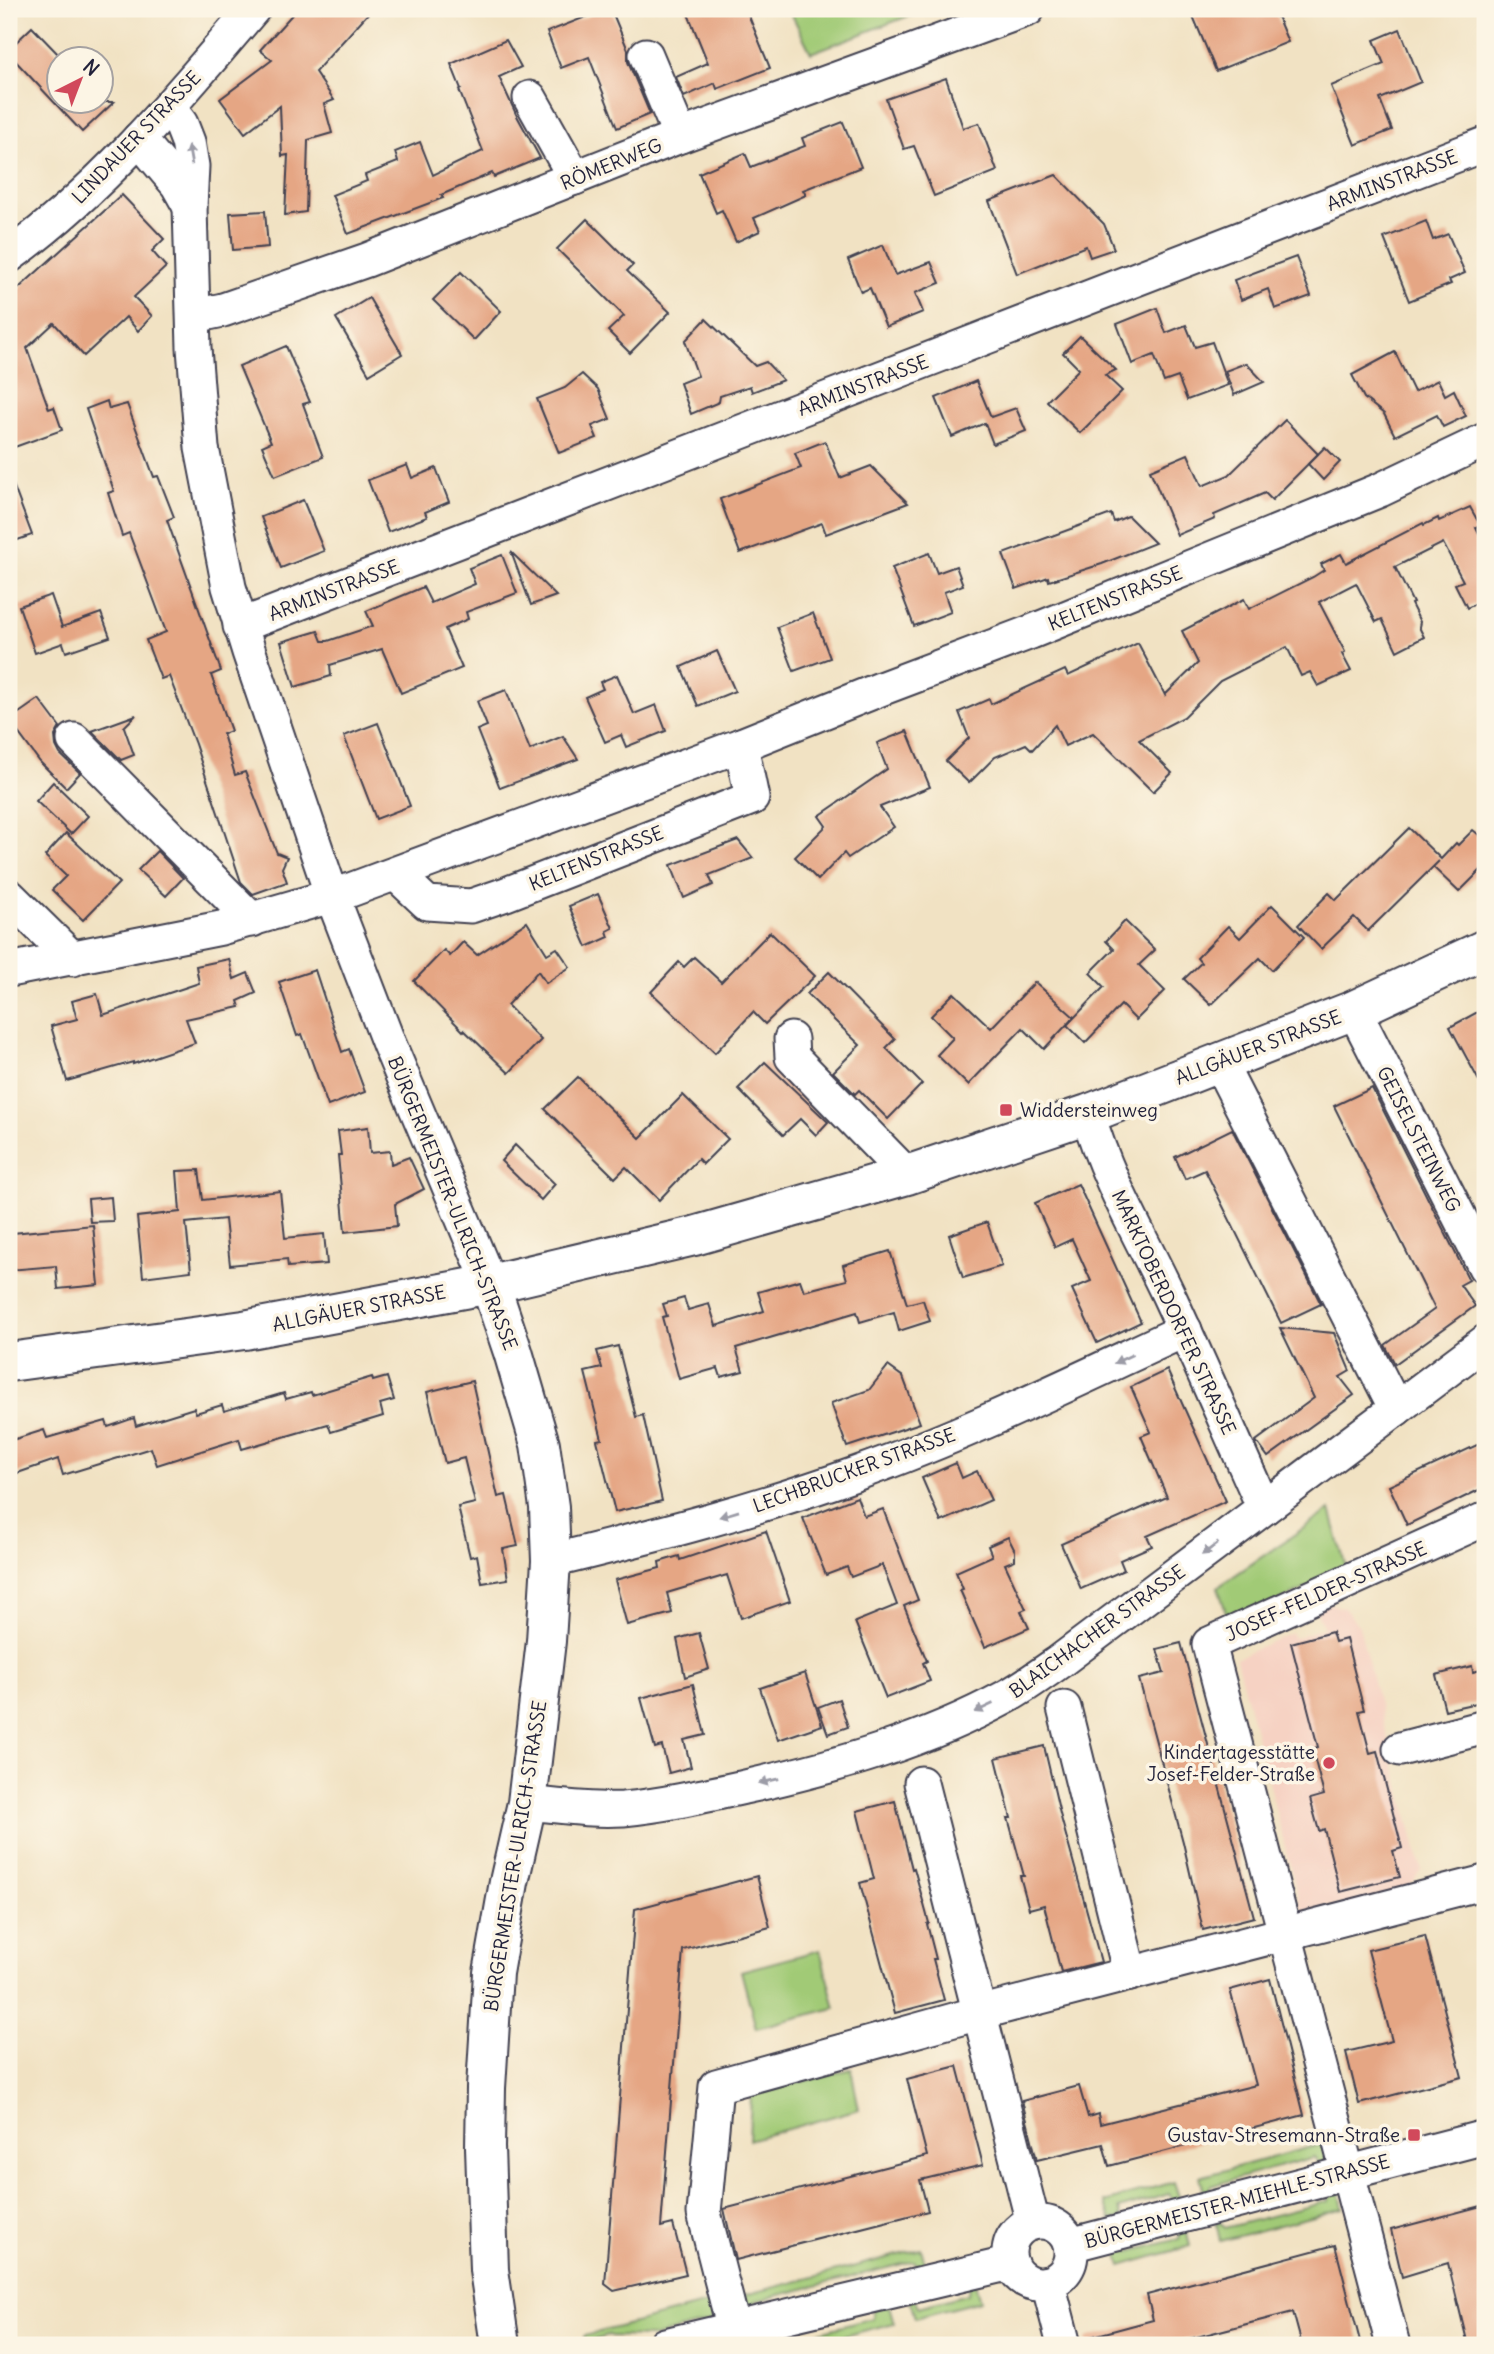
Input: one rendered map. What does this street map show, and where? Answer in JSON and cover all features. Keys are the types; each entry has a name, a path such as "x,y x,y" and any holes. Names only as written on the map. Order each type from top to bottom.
{"main road":[{"name":"ALLGÄUER STRASSE","path":"9,1362 244,1330 490,1284 694,1236 907,1175 1088,1114 1354,1010 1484,953"},
{"name":"BÜRGERMEISTER-ULRICH-STRASSE","path":"490,1284 540,1444 549,1507 551,1562 546,1641 527,1803 509,1882 493,1973 485,2147 489,2270 500,2345"}],"street":[{"name":"LINDAUER STRASSE","path":"9,256 42,232 139,139 169,108 253,9"},
{"name":"RÖMERWEG","path":"194,316 223,310 367,260 680,136 1028,9"},
{"path":"646,55 680,136"},
{"path":"530,98 575,178"},
{"name":"BÜRGERMEISTER-ULRICH-STRASSE","path":"169,108 181,124 188,142 192,166 190,207 194,316 203,458 229,587 332,896 389,1044 490,1284"},
{"name":"BÜRGERMEISTER-ULRICH-STRASSE","path":"139,139 177,184 190,207"},
{"name":"ARMINSTRASSE","path":"240,626 1485,144"},
{"name":"KELTENSTRASSE","path":"9,970 73,959 252,920 396,874 741,745 1043,627 1380,490 1485,440"},
{"path":"74,740 252,920"},
{"name":"KELTENSTRASSE","path":"396,874 427,903 471,906 506,894 752,798 741,745"},
{"path":"9,896 73,959"},
{"name":"GEISELSTEINWEG","path":"1354,1010 1485,1267"},
{"path":"790,1040 792,1057 907,1175"},
{"path":"1219,1062 1396,1409"},
{"name":"MARKTOBERDORFER STRASSE","path":"1088,1114 1098,1147 1185,1331 1264,1508"},
{"name":"LECHBRUCKER STRASSE","path":"551,1562 674,1531 858,1473 956,1435 1185,1331"},
{"name":"BLAICHACHER STRASSE","path":"527,1803 595,1809 636,1807 712,1795 807,1773 906,1743 1008,1696 1059,1662 1485,1342"},
{"name":"JOSEF-FELDER-STRASSE","path":"1348,2171 1311,2028 1283,1934 1209,1644 1485,1519"},
{"path":"1064,1708 1130,1974"},
{"path":"1400,1749 1485,1727"},
{"path":"921,1783 1032,2223 1014,2235 1009,2248 1011,2263 1014,2270 1025,2280 1048,2283 1064,2345"},
{"path":"736,2337 704,2213 716,2086 979,2014 1485,1882"},
{"name":"BÜRGERMEISTER-MIEHLE-STRASSE","path":"1070,2245 1485,2137"},
{"path":"1348,2171 1393,2345"},
{"name":"BÜRGERMEISTER-MIEHLE-STRASSE","path":"1032,2223 1056,2226 1070,2245 1070,2259 1065,2271 1048,2283"},
{"path":"664,2345 736,2337 1011,2263"}],"shaded area":[{"name":"Kindertagesstätte Josef-Felder-Straße","path":"1330,1604 1344,1608 1359,1626 1421,1869 1414,1882 1403,1892 1302,1912 1236,1658 1291,1633 1294,1638 1324,1628 1315,1608"}],"green space":[{"path":"789,9 927,9 811,53"},
{"path":"1330,1510 1347,1571 1229,1622 1218,1587"},
{"path":"820,1950 835,2008 756,2028 741,1971"},
{"path":"851,2069 859,2109 749,2140 751,2095"},
{"path":"1322,2144 1328,2162 1320,2165 1314,2157 1210,2186 1208,2195 1205,2196 1200,2177"},
{"path":"1174,2182 1180,2200 1175,2202 1169,2194 1119,2209 1121,2218 1111,2220 1105,2202"},
{"path":"1339,2189 1343,2208 1220,2241 1216,2222 1219,2221 1225,2228 1329,2201 1330,2191"},
{"path":"1186,2228 1190,2246 1121,2266 1116,2247 1126,2244 1129,2252 1179,2239 1181,2229"},
{"path":"921,2249 926,2266 920,2268 914,2261 756,2301 757,2310 749,2313 741,2296"},
{"path":"975,2283 980,2301 915,2318 910,2301 915,2299 918,2307 968,2294 969,2284"},
{"path":"714,2302 713,2321 652,2337 609,2336 584,2342 584,2336"},
{"path":"889,2306 894,2323 809,2345 771,2345 873,2318 874,2309"}],"building":[{"path":"297,9 372,9 315,72 334,100 324,104 332,133 308,140 306,212 285,215 288,155 282,156 280,106 245,133 220,99 272,60 260,50"},
{"path":"611,9 628,50 628,62 650,114 617,128 589,57 561,68 547,32"},
{"path":"686,9 746,9 770,68 717,89 715,83 684,97 676,77 708,63"},
{"path":"1190,9 1274,9 1288,42 1216,71"},
{"path":"32,27 50,46 46,46 46,94 9,54 9,49"},
{"path":"1400,29 1421,82 1380,99 1392,130 1355,145 1331,86 1384,64 1374,40"},
{"path":"506,40 521,67 499,77 540,158 494,177 492,173 441,195 443,198 348,234 332,195 367,181 365,175 398,162 395,152 420,142 433,175 483,151 451,64"},
{"path":"946,78 963,128 979,123 997,171 934,196 914,146 904,149 886,99"},
{"path":"67,116 99,116 82,132"},
{"path":"843,122 861,167 803,190 806,195 754,218 760,231 736,242 722,210 716,213 699,173 745,153 751,167 805,146 802,138"},
{"path":"1056,175 1104,224 1114,249 1090,257 1086,246 1017,274 989,201"},
{"path":"122,195 164,239 152,251 166,267 134,297 152,316 138,331 126,317 84,356 54,323 27,348 49,409 54,407 62,430 9,449 9,297"},
{"path":"265,211 268,247 233,250 230,213"},
{"path":"587,219 633,265 627,271 670,312 630,353 608,331 624,316 557,249"},
{"path":"1426,221 1433,240 1448,234 1465,273 1449,280 1451,284 1409,301 1384,238"},
{"path":"883,245 895,275 931,262 940,283 915,293 923,312 886,327 870,288 861,292 848,260"},
{"path":"1296,257 1311,296 1275,309 1268,289 1241,300 1234,280"},
{"path":"461,272 501,311 474,340 433,300"},
{"path":"369,298 402,354 369,374 336,318"},
{"path":"1157,308 1166,333 1186,325 1195,347 1212,342 1228,385 1187,400 1178,377 1164,382 1154,355 1132,364 1117,324"},
{"path":"706,319 755,366 766,362 783,380 752,392 750,386 720,396 719,402 691,414 680,383 698,376 685,341"},
{"path":"1080,336 1116,370 1105,375 1122,391 1080,433 1047,401 1079,369 1063,353"},
{"path":"286,346 310,402 303,404 323,457 275,476 262,446 271,442 239,366"},
{"path":"1395,352 1414,392 1438,380 1445,395 1454,390 1466,416 1443,427 1437,415 1395,436 1384,414 1364,398 1352,375"},
{"path":"1246,363 1264,382 1234,395 1225,371"},
{"path":"582,374 598,389 610,419 592,426 597,438 559,453 537,399 565,388"},
{"path":"976,381 991,417 1016,408 1026,431 993,444 985,423 952,437 936,398"},
{"path":"107,401 109,409 127,404 154,477 158,476 174,517 167,520 221,671 211,675 231,731 223,734 235,775 245,772 277,853 287,857 282,868 287,882 253,894 241,882 195,744 169,676 161,679 146,640 166,632 129,533 122,536 108,493 114,491 86,409"},
{"path":"1285,420 1318,454 1272,500 1265,493 1214,515 1215,519 1177,535 1150,470 1188,454 1202,486 1229,475"},
{"path":"825,441 840,478 871,466 908,503 826,534 822,523 740,553 720,499 801,468 795,453"},
{"path":"1325,447 1340,462 1323,480 1308,464"},
{"path":"407,465 412,478 436,468 449,502 425,512 427,517 388,532 368,480"},
{"path":"11,479 32,535 9,543 9,480"},
{"path":"303,500 324,551 281,568 261,517"},
{"path":"1470,507 1480,525 1476,527 1485,545 1485,625 1475,604 1467,608 1455,584 1463,581 1443,543 1395,567 1413,603 1411,604 1424,637 1397,651 1382,619 1376,622 1356,583 1319,602 1345,652 1342,654 1351,671 1318,686 1310,672 1301,676 1287,647 1220,681 1184,717 1139,740 1172,773 1153,792 1093,733 1065,746 1055,725 1032,750 1026,744 995,757 969,783 946,761 969,738 959,712 989,699 991,704 1065,670 1068,676 1138,643 1165,695 1198,663 1182,631 1244,599 1249,609 1313,577 1324,570 1321,564 1341,554 1346,563 1423,523 1424,525 1438,518 1439,521"},
{"path":"1111,514 1114,522 1128,516 1155,543 1102,564 1049,581 1048,577 1016,589 1003,554"},
{"path":"511,552 556,596 531,605"},
{"path":"929,553 937,573 956,566 963,585 944,592 951,612 914,626 892,568"},
{"path":"502,555 517,593 466,612 468,619 445,629 462,668 401,693 382,649 330,665 331,676 295,687 281,642 318,631 322,641 328,641 373,626 366,611 423,587 431,603 475,584 469,568"},
{"path":"51,595 62,627 101,613 110,637 66,652 63,643 35,653 19,606"},
{"path":"813,613 830,658 794,671 777,627"},
{"path":"717,651 735,691 698,706 681,667"},
{"path":"617,675 634,714 656,705 666,731 626,747 621,735 605,742 585,697 603,689 600,682"},
{"path":"506,690 530,750 563,736 578,759 500,788 477,730 487,726 477,701"},
{"path":"39,699 60,727 55,736 60,754 80,773 66,788 40,762 9,720"},
{"path":"136,715 124,727 134,755 121,760 92,731"},
{"path":"378,723 410,806 376,819 344,736"},
{"path":"907,731 930,787 880,807 894,827 848,858 844,853 818,880 795,857 826,826 819,816 887,769 877,743"},
{"path":"53,782 88,816 71,834 36,801"},
{"path":"1409,828 1441,859 1473,830 1485,840 1485,866 1459,892 1433,867 1439,861 1368,931 1354,917 1321,949 1298,925 1329,893 1336,900"},
{"path":"66,833 119,883 83,920 52,890 66,876 45,856"},
{"path":"738,840 753,858 709,875 713,885 684,898 671,865"},
{"path":"157,851 183,878 166,896 138,870"},
{"path":"598,894 613,928 607,931 609,937 587,947 569,906"},
{"path":"1272,905 1304,937 1272,970 1260,958 1211,1005 1184,979 1201,963 1197,958 1228,926 1240,938"},
{"path":"1125,921 1155,950 1139,965 1165,991 1136,1020 1121,1005 1085,1043 1067,1025 1104,987 1090,973 1114,949 1106,941"},
{"path":"527,922 547,954 557,948 570,967 546,983 538,971 507,1005 541,1040 509,1073 414,981 444,950 450,956 463,942 477,955"},
{"path":"770,932 815,976 765,1024 753,1012 715,1053 651,992 679,962 684,967 694,957 721,982"},
{"path":"229,959 234,979 248,973 256,993 238,1001 240,1007 186,1019 195,1043 133,1064 67,1081 51,1026 77,1019 72,1001 97,994 103,1015 199,983 196,966"},
{"path":"315,970 342,1052 349,1049 365,1092 328,1106 302,1034 297,1036 279,982"},
{"path":"829,972 895,1039 886,1048 922,1084 888,1119 859,1090 855,1094 833,1072 860,1045 807,994"},
{"path":"1035,982 1074,1017 1044,1049 1023,1028 968,1085 937,1055 953,1038 931,1016 954,993 991,1028"},
{"path":"1485,1008 1485,1092 1450,1027"},
{"path":"765,1062 828,1122 816,1135 800,1119 783,1135 738,1089"},
{"path":"578,1077 640,1138 683,1095 728,1139 703,1164 698,1159 659,1200 626,1167 615,1178 545,1109"},
{"path":"1372,1088 1469,1280 1460,1285 1475,1306 1395,1364 1385,1345 1435,1309 1334,1106"},
{"path":"368,1127 370,1153 390,1151 391,1164 409,1157 424,1189 395,1204 397,1226 345,1232 338,1131"},
{"path":"1232,1129 1321,1304 1281,1323 1205,1170 1185,1179 1175,1157"},
{"path":"515,1145 555,1184 541,1200 501,1161"},
{"path":"199,1170 203,1200 280,1191 285,1238 324,1234 327,1264 288,1267 287,1259 230,1265 225,1219 186,1223 191,1271 143,1277 137,1217 180,1212 177,1171"},
{"path":"1078,1184 1141,1322 1097,1343 1072,1289 1091,1281 1072,1239 1055,1247 1035,1203"},
{"path":"111,1197 113,1221 90,1222 88,1199"},
{"path":"987,1222 1002,1266 963,1278 949,1235"},
{"path":"93,1225 99,1285 58,1289 56,1266 9,1270 9,1236 13,1233"},
{"path":"890,1251 907,1304 923,1300 930,1321 899,1331 894,1312 860,1322 857,1312 736,1348 743,1371 721,1377 718,1368 679,1379 662,1317 667,1316 663,1304 684,1298 688,1310 709,1304 716,1326 764,1311 758,1292 800,1280 804,1291 847,1280 843,1265"},
{"path":"1280,1328 1334,1333 1350,1371 1340,1377 1354,1395 1268,1457 1256,1441 1314,1398"},
{"path":"618,1346 636,1417 643,1415 662,1501 615,1512 597,1440 602,1439 585,1372 602,1368 597,1351"},
{"path":"888,1366 903,1377 920,1423 847,1447 831,1403 869,1390"},
{"path":"1167,1370 1226,1501 1147,1536 1152,1546 1120,1560 1124,1570 1081,1589 1061,1544 1167,1497 1141,1436 1151,1432 1131,1387"},
{"path":"372,1377 373,1381 387,1377 394,1400 380,1404 383,1416 331,1432 328,1424 242,1449 239,1439 157,1465 151,1448 63,1475 58,1459 9,1476 9,1441 44,1430 47,1438 106,1421 108,1427 134,1418 136,1426 194,1408 196,1413 222,1405 224,1411 284,1393 286,1399 311,1392 312,1395"},
{"path":"472,1381 498,1497 506,1495 518,1546 503,1549 508,1579 482,1583 477,1555 470,1557 458,1507 475,1503 464,1458 445,1463 427,1392"},
{"path":"1479,1444 1485,1458 1485,1487 1407,1525 1389,1486"},
{"path":"956,1463 962,1478 977,1471 991,1500 941,1522 922,1478"},
{"path":"857,1497 864,1516 883,1509 918,1600 904,1606 927,1661 923,1663 930,1681 886,1698 855,1622 897,1605 882,1565 851,1577 847,1567 826,1575 803,1518"},
{"path":"766,1531 790,1601 741,1618 727,1575 667,1593 672,1613 627,1625 615,1580 660,1568 659,1562 679,1556 680,1560"},
{"path":"1008,1537 1015,1551 1015,1560 1005,1564 1026,1609 1021,1611 1029,1628 985,1647 960,1590 963,1589 956,1572 992,1556 988,1546"},
{"path":"1332,1632 1335,1642 1346,1639 1364,1710 1359,1711 1370,1753 1377,1751 1402,1848 1393,1851 1400,1877 1340,1892 1324,1829 1319,1831 1310,1799 1324,1795 1312,1749 1318,1747 1291,1643"},
{"path":"699,1633 709,1669 685,1677 677,1639"},
{"path":"1181,1643 1254,1917 1203,1930 1183,1842 1139,1679 1164,1673 1157,1649"},
{"path":"1472,1666 1473,1672 1485,1669 1485,1693 1479,1695 1481,1702 1445,1710 1436,1675"},
{"path":"805,1673 822,1725 778,1740 760,1688"},
{"path":"693,1684 705,1735 684,1740 691,1767 669,1773 662,1746 655,1748 641,1698"},
{"path":"839,1699 848,1727 828,1734 818,1707"},
{"path":"1044,1746 1101,1962 1061,1972 1044,1905 1029,1909 1020,1876 1024,1876 1008,1818 1011,1818 996,1758"},
{"path":"895,1801 929,1923 927,1924 936,1959 933,1959 944,2000 895,2013 860,1883 874,1879 857,1811"},
{"path":"757,1876 770,1927 683,1950 661,2227 673,2224 686,2274 614,2291 605,2284 635,1909"},
{"path":"1425,1936 1462,2077 1359,2104 1346,2052 1392,2041 1368,1950"},
{"path":"1270,1979 1304,2115 1109,2166 1103,2144 1037,2160 1022,2101 1079,2086 1088,2117 1098,2114 1100,2124 1256,2085 1230,1990"},
{"path":"957,2066 983,2165 920,2180 928,2211 736,2260 724,2209 927,2156 907,2079"},
{"path":"1485,2205 1485,2345 1468,2345 1448,2263 1402,2277 1391,2230"},
{"path":"1335,2245 1361,2345 1302,2345 1293,2312 1166,2345 1087,2345 1086,2338 1153,2320 1147,2295"}],"place":[{"name":"Widdersteinweg","path":"1006,1110"},
{"name":"Kindertagesstätte Josef-Felder-Straße","path":"1329,1763"},
{"name":"Gustav-Stresemann-Straße","path":"1414,2135"}]}
